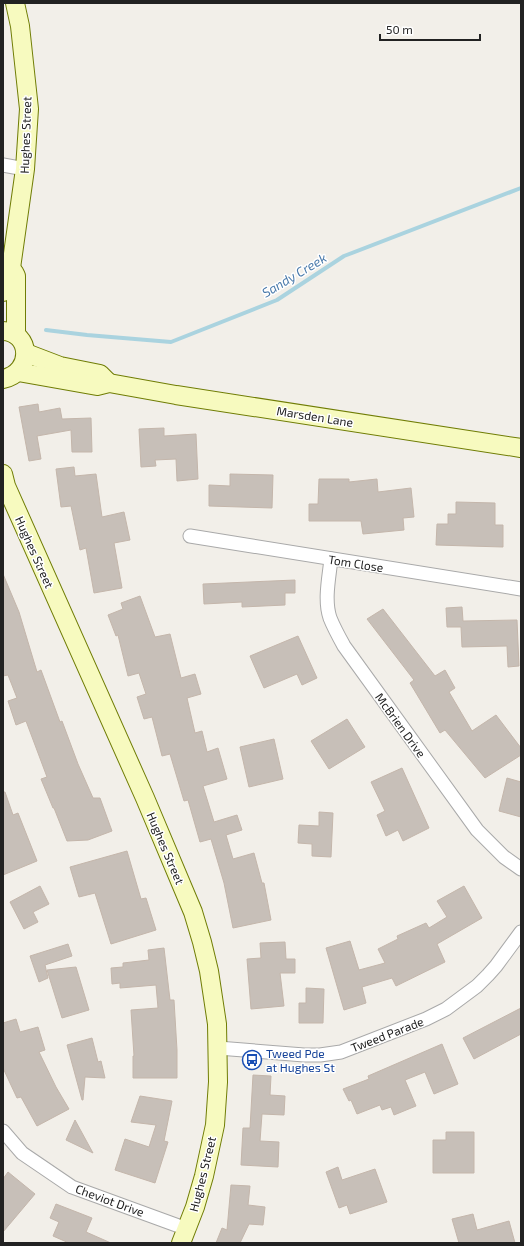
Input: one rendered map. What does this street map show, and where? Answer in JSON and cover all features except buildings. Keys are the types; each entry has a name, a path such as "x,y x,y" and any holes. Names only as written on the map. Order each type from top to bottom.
{"street":[{"name":"Hughes Street","path":"9,333 15,297 16,276 11,268 25,169 29,109 20,26 15,3"},
{"path":"3,165 25,169"},
{"name":"Hughes Street","path":"3,292 6,272 11,268"},
{"path":"7,378 24,363 26,353 23,344 9,333"},
{"name":"Marsden Lane","path":"26,353 60,366 100,374 109,383"},
{"name":"Marsden Lane","path":"7,378 97,386 109,383 176,395 521,448"},
{"name":"Hughes Street","path":"4,482 193,912 209,971 217,1024 218,1048 218,1082 215,1125 204,1176 184,1236"},
{"name":"Tom Close","path":"190,536 521,589"},
{"name":"McBrien Drive","path":"331,559 328,584 330,616 344,646 470,821 495,849 521,868"},
{"name":"Tweed Parade","path":"218,1048 320,1055 330,1054 345,1050 426,1019 446,1009 477,986 496,966 521,932"},
{"name":"Cheviot Drive","path":"3,1131 22,1153 72,1187 184,1236"}],"waterway":[{"name":"Sandy Creek","path":"46,330 171,342 277,300 344,256 521,188"}],"place":[{"name":"Tweed Pde at Hughes St","path":"252,1060"}]}
